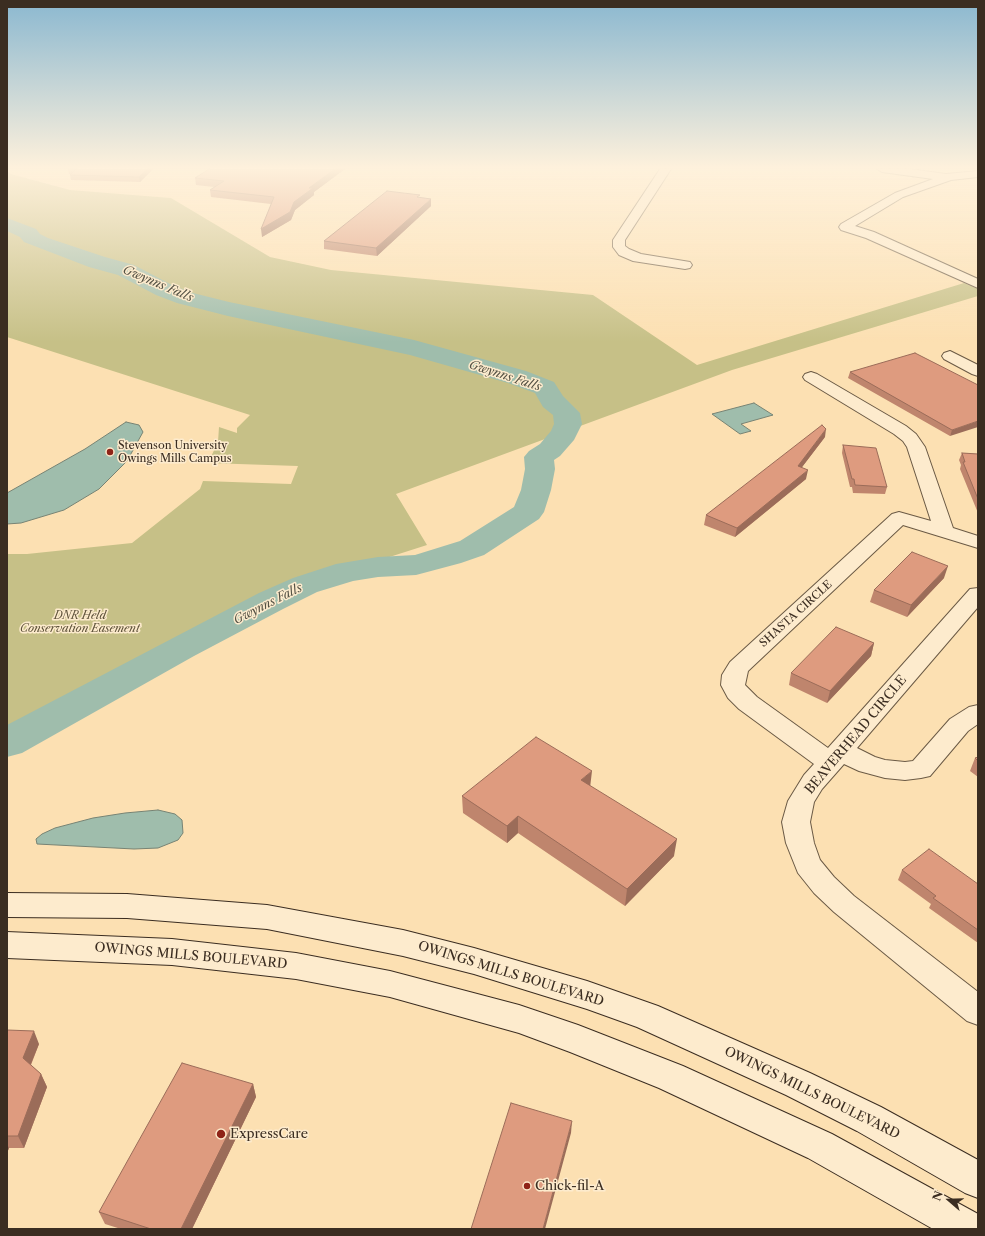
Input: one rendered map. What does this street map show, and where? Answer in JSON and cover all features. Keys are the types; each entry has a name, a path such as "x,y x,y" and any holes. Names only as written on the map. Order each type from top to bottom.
{"street":[{"path":"628,227 619,240 619,247 624,252 638,258 685,265"},
{"path":"848,227 846,228 870,235 978,284"},
{"path":"950,356 978,371"},
{"path":"812,377 900,430 910,438 916,447 944,531"},
{"name":"SHASTA CIRCLE","path":"835,757 742,698 736,692 733,685 734,675 738,667 899,518 978,542"},
{"name":"BEAVERHEAD CIRCLE","path":"978,594 813,782 801,801 796,822 800,843 808,865 824,885 844,904 978,1011"},
{"path":"835,757 885,769 905,771 921,768 959,725 978,713"},
{"name":"OWINGS MILLS BOULEVARD","path":"7,905 127,906 267,918 402,942 474,961 647,1016 792,1081 869,1119 978,1180"},
{"name":"OWINGS MILLS BOULEVARD","path":"7,945 172,952 296,966 390,984 511,1017 578,1040 670,1077 813,1142 969,1229"}],"green space":[{"name":"DNR Held Conservation Easement","path":"7,227 219,227 270,257 331,270 593,295 697,365 964,283 978,289 978,296 732,370 396,494 427,545 330,576 247,610 42,728 7,754 7,554 27,554 132,543 200,489 203,481 291,484 298,466 208,463 218,442 219,427 237,433 237,428 250,415 7,337"}],"shaded area":[{"path":"754,403 773,415 741,424 751,431 740,434 712,414"},
{"path":"126,422 139,425 143,432 127,461 99,489 64,510 21,523 7,524 7,493 85,449"},
{"path":"158,810 175,814 182,820 183,833 178,840 158,848 134,849 37,844 36,839 42,834 55,828 93,818"}],"building":[{"path":"342,227 400,227 376,248 324,241"},
{"path":"915,353 978,385 978,421 952,430 850,372"},
{"path":"822,425 826,429 798,466 808,470 737,528 706,515"},
{"path":"843,445 876,448 887,487 855,485"},
{"path":"962,453 978,454 978,499 963,462 965,462"},
{"path":"912,552 948,566 911,605 874,590"},
{"path":"836,627 874,643 830,691 791,673"},
{"path":"536,737 592,771 581,780 677,839 627,889 518,816 507,826 462,796"},
{"path":"929,849 978,884 978,930 933,898 936,896 902,870"},
{"path":"7,1030 34,1031 23,1058 41,1074 18,1136 7,1136"},
{"path":"182,1063 253,1084 181,1229 151,1229 99,1212"},
{"path":"511,1103 572,1121 543,1229 471,1229"}],"waterway":[{"name":"Gwynns Falls","path":"7,743 181,648 305,585 348,571 378,567 416,565 472,548 528,512 536,490 540,469 539,457 550,450 564,434 568,424 566,413 553,401 545,388 517,377 414,348 228,309 185,298 164,290 126,270 97,262 31,238 29,233 14,227"}],"place":[{"name":"Stevenson University Owings Mills Campus","path":"110,452"},
{"name":"ExpressCare","path":"221,1134"},
{"name":"Chick-fil-A","path":"527,1186"}]}
